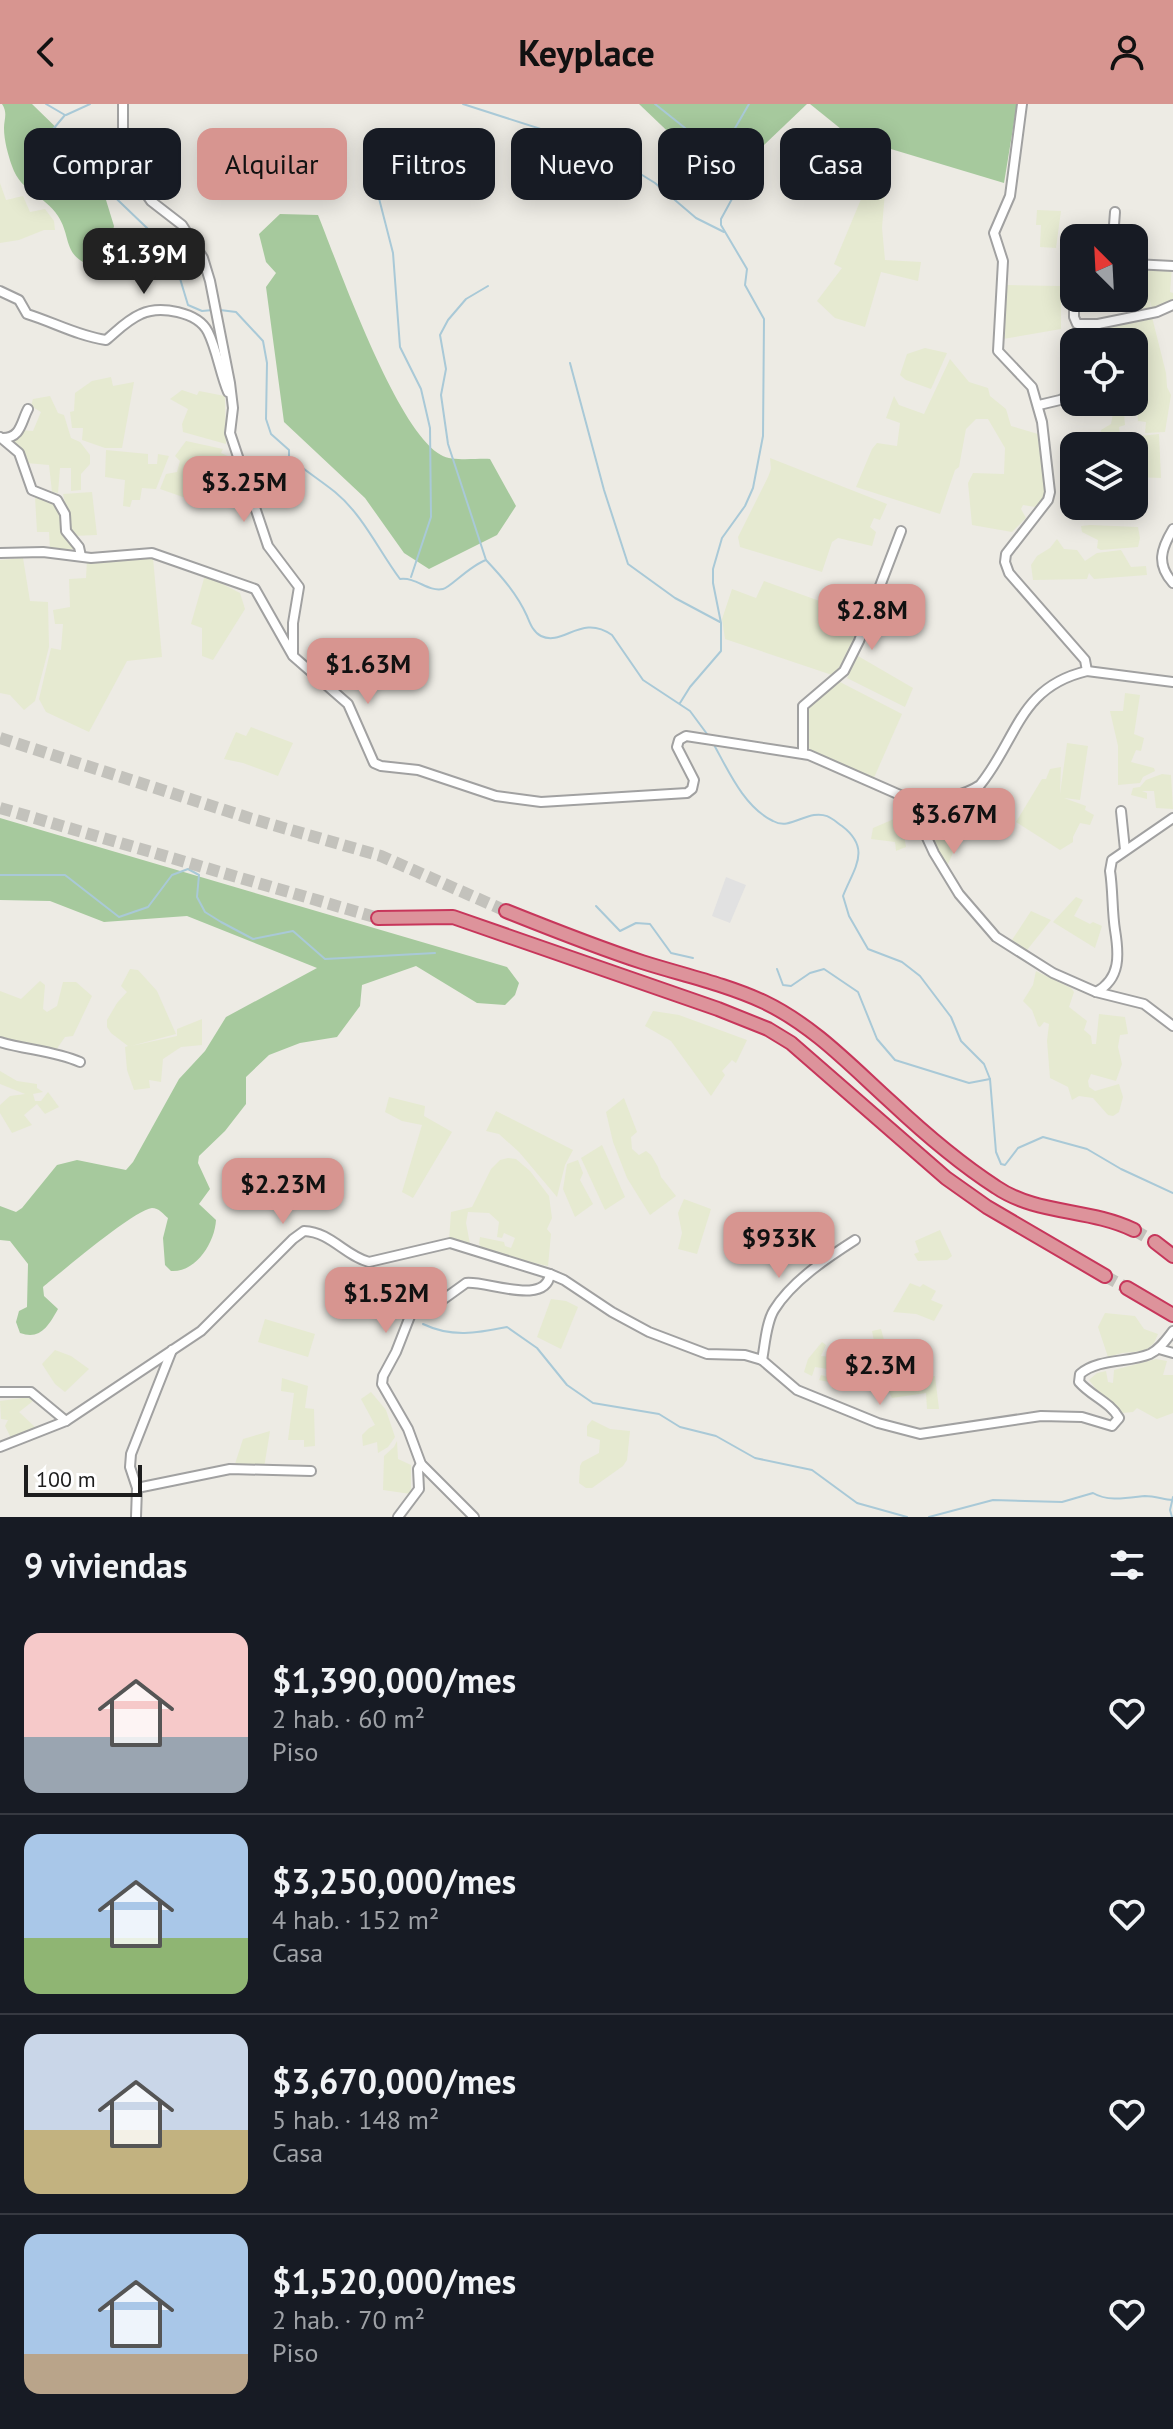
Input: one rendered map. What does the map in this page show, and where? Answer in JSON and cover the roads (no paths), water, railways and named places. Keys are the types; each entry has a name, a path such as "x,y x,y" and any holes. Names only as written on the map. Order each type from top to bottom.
{"highway":[{"path":"506,911 641,962 763,1002 823,1039 939,1145 999,1190 1037,1206 1089,1214 1134,1230"},
{"path":"378,918 453,917 768,1029 791,1043 946,1178 987,1207 1105,1276"},
{"path":"1155,1242 1173,1256"},
{"path":"1127,1288 1173,1315"}],"street":[{"path":"123,104 123,131 144,191 151,201 182,225 203,258 230,383 230,433 265,538 299,587 293,623 293,656"},
{"path":"1022,104 1010,196 994,233 1003,261 998,351 1028,381 1039,405 1050,492 1046,502 1006,554 1005,562 1009,573 1085,660 1087,671"},
{"path":"1114,224 1115,212"},
{"path":"1148,265 1173,266"},
{"path":"0,291 19,300 27,314 85,337 106,340 123,324 143,312 160,310 196,319 208,331 232,400"},
{"path":"1074,312 1077,324 1098,324 1157,312 1173,305"},
{"path":"1095,328 1098,324"},
{"path":"1039,405 1060,400"},
{"path":"1,437 9,438 20,430 28,409"},
{"path":"1,437 19,453 32,490 57,500 65,514 66,531 79,547 81,556"},
{"path":"1173,529 1161,555 1163,570 1173,583"},
{"path":"803,753 803,706 844,671 859,641 901,531"},
{"path":"0,553 43,552 81,556 152,553 255,589 293,656 348,704 374,763 418,770 496,796 550,802 687,793 692,789 694,780 678,751 678,743 686,736 803,753 904,798 916,814 934,853 959,894 996,937 1053,973 1096,992 1144,1004 1173,1026"},
{"path":"916,814 928,804 980,785 1026,711 1040,693 1063,677 1087,671 1173,682"},
{"path":"1121,811 1125,850"},
{"path":"1096,992 1113,978 1120,953 1110,871 1115,857 1173,818"},
{"path":"0,1042 61,1053 80,1062"},
{"path":"0,1447 66,1421 201,1331 304,1231 321,1234 359,1259 369,1262 450,1243 550,1274 649,1332 707,1354 745,1355 762,1360 797,1390 854,1415 920,1434 1041,1416 1082,1417 1112,1426 1119,1418 1116,1412 1086,1390 1079,1382 1080,1374 1087,1368 1148,1355 1159,1349 1173,1331"},
{"path":"762,1360 773,1311 828,1257 855,1240"},
{"path":"474,1517 421,1464 408,1429 382,1384 383,1376 396,1352 412,1308 420,1303 441,1301 466,1283 519,1292 544,1285 549,1281 550,1274"},
{"path":"1159,1349 1173,1353"},
{"path":"136,1517 137,1488 130,1467 131,1454 172,1350"},
{"path":"0,1392 31,1392 66,1421"},
{"path":"398,1517 419,1489 418,1469 421,1464"},
{"path":"137,1488 230,1469 311,1471"}],"waterway":[{"path":"46,104 65,115 49,134 172,252 188,305 202,311 213,310"},
{"path":"66,115 90,104"},
{"path":"463,104 597,147 655,183 696,218 724,232"},
{"path":"655,104 685,128"},
{"path":"680,703 721,651 721,623 713,569 722,538 745,506 753,488 763,436 764,319 745,285 747,269 721,225 733,197 725,182 714,173 713,156 727,142 749,104"},
{"path":"379,200 393,253 400,347 421,389 430,428 431,517 411,577"},
{"path":"486,560 448,444 441,395 446,369 440,335 466,299 488,286"},
{"path":"220,310 236,312 263,341 267,363 266,419 271,434 289,450 289,457 335,492 354,511 400,579 443,589 486,560 514,593 538,634 557,637 591,627 612,635 643,680 690,711 710,738"},
{"path":"570,363 604,490 628,564 675,598 720,622"},
{"path":"713,743 738,787 763,815 783,824 822,815 851,834 858,859 843,896 849,916 868,949 902,962 920,976 951,1017 961,1041 984,1064 990,1079 996,1152 1001,1164 1005,1165 1018,1148 1043,1137 1087,1149 1173,1193"},
{"path":"0,875 65,875 119,917 148,907 172,875 188,869 199,875 197,897 205,912 253,939 293,931 325,959 435,953"},
{"path":"596,906 620,931 636,923 650,924 671,953 693,958"},
{"path":"777,969 783,985 791,986 810,973 824,969 858,992 877,1039 895,1060 969,1083 990,1079"},
{"path":"423,1324 454,1333 507,1327 537,1348 567,1385 593,1403 659,1414 680,1427 716,1436 755,1458 812,1470 857,1503 907,1517"},
{"path":"929,1517 993,1500 1062,1502 1093,1493 1111,1498 1145,1496 1172,1500"},
{"path":"1172,1517 1173,1497"}],"tunnel":[{"path":"0,738 249,818 381,856 506,911"},
{"path":"0,808 378,918"},
{"path":"1134,1230 1155,1242"},
{"path":"1105,1276 1127,1288"}]}
